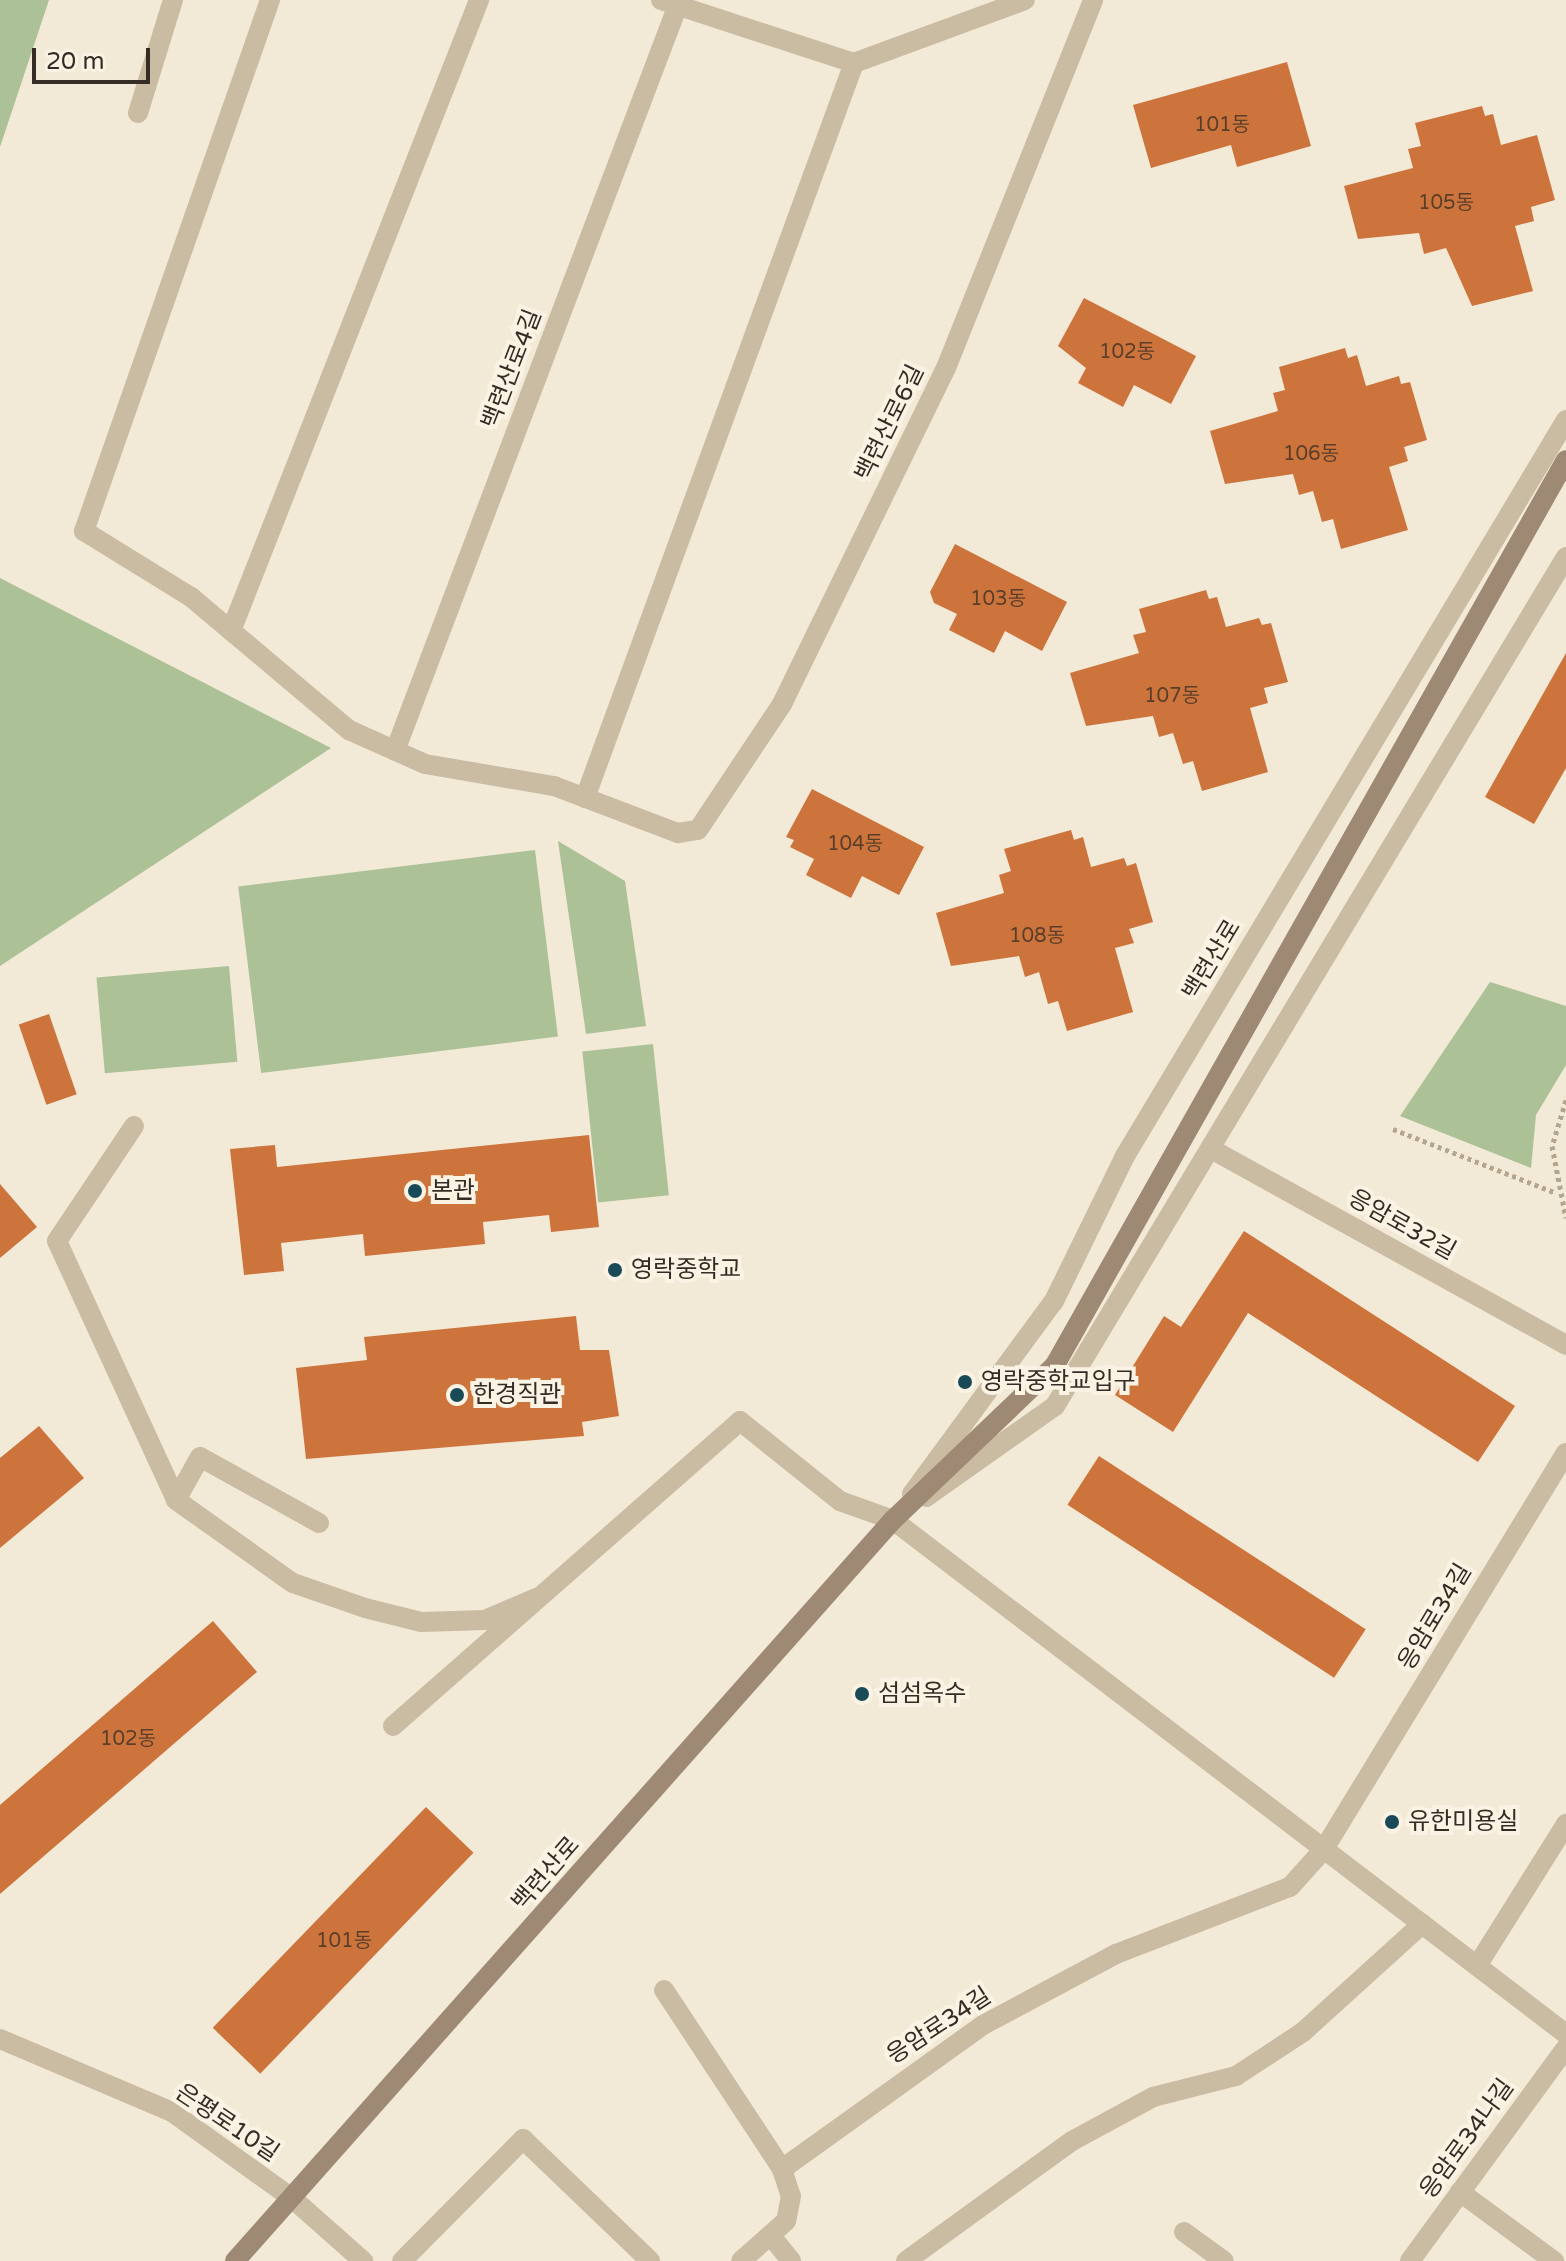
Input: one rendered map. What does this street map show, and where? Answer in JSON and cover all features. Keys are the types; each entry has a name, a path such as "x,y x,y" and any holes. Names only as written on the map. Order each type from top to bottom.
{"main road":[{"name":"백련산로","path":"235,2261 893,1520 1055,1365 1566,460"}],"street":[{"path":"138,113 173,0"},
{"path":"270,0 84,531 191,597 349,730 395,751 585,798 854,63 1025,0"},
{"path":"231,631 479,0"},
{"name":"백련산로6길","path":"585,798 678,833 698,830 782,704 946,368 1093,0"},
{"name":"백련산로4길","path":"395,751 670,3 854,63"},
{"name":"백련산로","path":"893,1520 1054,1301 1125,1156 1566,420"},
{"name":"백련산로","path":"893,1520 1055,1406 1213,1150 1566,557"},
{"path":"134,1126 57,1241 176,1500 293,1583 365,1608 421,1622 485,1620 544,1595"},
{"name":"응암로32길","path":"1213,1150 1566,1345"},
{"path":"393,1726 740,1421 840,1501 893,1520 1566,2034"},
{"name":"응암로34길","path":"782,2169 983,2025 1116,1954 1290,1887 1324,1849 1566,1453"},
{"path":"176,1500 200,1457 319,1523"},
{"path":"1477,1966 1566,1824"},
{"path":"906,2261 1072,2141 1153,2097 1236,2076 1292,2040 1422,1924"},
{"path":"664,1990 782,2169 791,2196 786,2221 741,2261"},
{"name":"은평로10길","path":"0,2039 172,2112 293,2199 363,2261"},
{"name":"응암로34나길","path":"1410,2261 1566,2048"},
{"path":"402,2261 523,2139 650,2261"},
{"path":"1460,2192 1554,2261"},
{"path":"1184,2232 1224,2261"},
{"path":"771,2236 791,2261"}],"path":[{"path":"1566,1100 1552,1146 1556,1193 1566,1218"},
{"path":"1393,1129 1556,1193"}],"green space":[{"path":"0,0 49,0 0,147"},
{"path":"0,578 331,748 0,966"},
{"path":"558,841 625,881 646,1026 586,1034"},
{"path":"535,850 558,1037 261,1073 238,886"},
{"path":"229,966 237,1062 105,1073 97,978"},
{"path":"1490,982 1566,1006 1566,1065 1536,1115 1531,1168 1400,1116"},
{"path":"653,1044 669,1195 598,1203 582,1051"}],"building":[{"path":"1287,62 1311,146 1237,167 1231,145 1151,168 1133,105"},
{"path":"1482,106 1485,116 1493,114 1501,145 1537,135 1555,200 1531,207 1534,221 1515,226 1533,291 1472,306 1446,248 1424,254 1419,233 1358,239 1344,186 1413,168 1408,149 1421,146 1415,123"},
{"path":"1084,298 1196,356 1171,404 1134,385 1123,407 1078,383 1086,368 1058,346"},
{"path":"1345,348 1348,358 1357,355 1366,386 1399,376 1401,384 1410,382 1427,440 1404,447 1408,461 1389,467 1408,530 1341,549 1333,519 1322,522 1313,491 1299,495 1293,474 1225,484 1210,431 1278,411 1273,393 1285,390 1279,367"},
{"path":"955,544 1067,602 1042,651 1005,631 994,653 949,630 957,614 934,603 930,592"},
{"path":"1206,590 1209,599 1217,597 1226,627 1259,618 1262,625 1271,623 1288,682 1264,688 1268,703 1250,708 1268,772 1202,791 1193,761 1183,764 1173,733 1159,737 1153,716 1086,726 1070,673 1139,653 1133,635 1146,632 1139,609"},
{"path":"1566,653 1566,768 1534,824 1485,797"},
{"path":"812,789 924,847 899,895 862,876 851,898 806,875 814,859 790,847 794,840 786,837"},
{"path":"1071,830 1074,840 1083,837 1091,867 1124,858 1127,866 1136,863 1153,922 1129,929 1134,943 1115,948 1133,1012 1067,1031 1058,1001 1048,1004 1039,972 1025,977 1019,956 951,966 936,913 1004,893 999,875 1011,871 1004,849"},
{"path":"49,1014 77,1094 46,1105 19,1024"},
{"name":"본관","path":"589,1135 599,1227 551,1232 549,1215 483,1222 485,1244 365,1256 363,1234 281,1243 284,1271 244,1275 230,1149 275,1145 277,1167"},
{"path":"0,1184 37,1227 0,1258"},
{"path":"1244,1231 1515,1406 1478,1462 1248,1313 1173,1432 1115,1395 1164,1316 1181,1327"},
{"name":"한경직관","path":"576,1316 580,1350 609,1350 619,1416 582,1422 584,1436 306,1459 296,1368 367,1360 364,1337"},
{"path":"39,1426 84,1478 0,1548 0,1458"},
{"path":"1099,1456 1366,1629 1334,1678 1067,1505"},
{"path":"213,1621 257,1672 0,1894 0,1805"},
{"path":"426,1807 473,1853 260,2074 213,2028"}],"place":[{"name":"본관","path":"415,1191"},
{"name":"영락중학교","path":"615,1270"},
{"name":"영락중학교입구","path":"965,1382"},
{"name":"한경직관","path":"457,1395"},
{"name":"섬섬옥수","path":"862,1694"},
{"name":"유한미용실","path":"1392,1822"}]}
